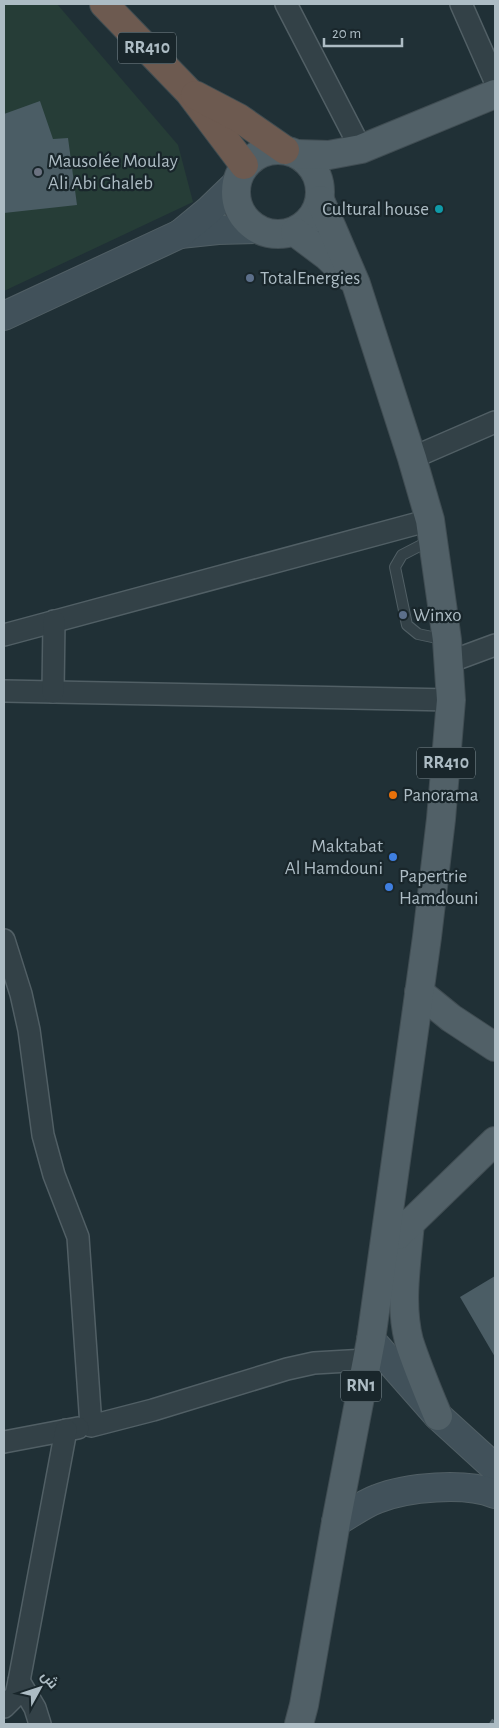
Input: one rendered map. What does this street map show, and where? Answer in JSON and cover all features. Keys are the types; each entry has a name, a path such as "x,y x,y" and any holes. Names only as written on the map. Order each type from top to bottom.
{"highway":[{"name":"RR410","path":"104,4 189,92 240,175"},
{"name":"RR410","path":"189,92 239,118 291,152"}],"main road":[{"path":"361,148 339,167 320,194 311,219 295,232 282,235 268,234 256,229 239,210 235,198 240,175 253,158 262,152 274,150 329,155 361,148 495,94"},
{"name":"RR410","path":"291,152 308,162 316,174 320,194 356,284 412,458 431,530 448,651 451,700 441,819 383,1250"},
{"name":"RR410","path":"295,232 327,256 356,284"},
{"path":"419,992 451,1018 495,1047"},
{"path":"383,1250 495,1141"},
{"path":"410,1222 404,1293 405,1315 409,1340 438,1416"},
{"name":"RN1","path":"299,1724 368,1350 383,1250"}],"street":[{"path":"286,4 361,148"},
{"path":"460,4 495,81"},
{"path":"4,316 180,234 209,210 240,175"},
{"path":"180,234 256,229"},
{"path":"412,458 495,422"},
{"path":"4,635 54,621 431,530"},
{"path":"54,621 54,692"},
{"path":"448,651 495,645"},
{"path":"4,691 451,700"},
{"path":"4,940 21,994 29,1030 43,1134 54,1174 78,1237 91,1426"},
{"path":"4,1442 91,1426 153,1410 287,1369 368,1350 495,1468"},
{"path":"4,1707 16,1694 19,1681 66,1430"},
{"path":"336,1522 376,1499 400,1493 436,1487 462,1486 495,1494"},
{"path":"19,1681 35,1708 40,1724"}],"lane":[{"path":"431,530 402,555 395,567 407,625 418,634 448,651"}],"green space":[{"path":"4,4 57,4 178,145 193,202 4,291"}],"building":[{"name":"Mausolée Moulay Ali Abi Ghaleb","path":"40,101 53,139 68,138 77,205 4,213 4,114"},
{"path":"495,1276 495,1357 460,1297"}],"railway":[{"path":"491,1724 495,1718"}],"place":[{"name":"Mausolée Moulay Ali Abi Ghaleb","path":"38,172"},
{"name":"Cultural house","path":"439,209"},
{"name":"TotalEnergies","path":"250,278"},
{"name":"Winxo","path":"403,615"},
{"name":"Panorama","path":"393,795"},
{"name":"Maktabat Al Hamdouni","path":"393,857"},
{"name":"Papertrie Hamdouni","path":"389,887"}]}
